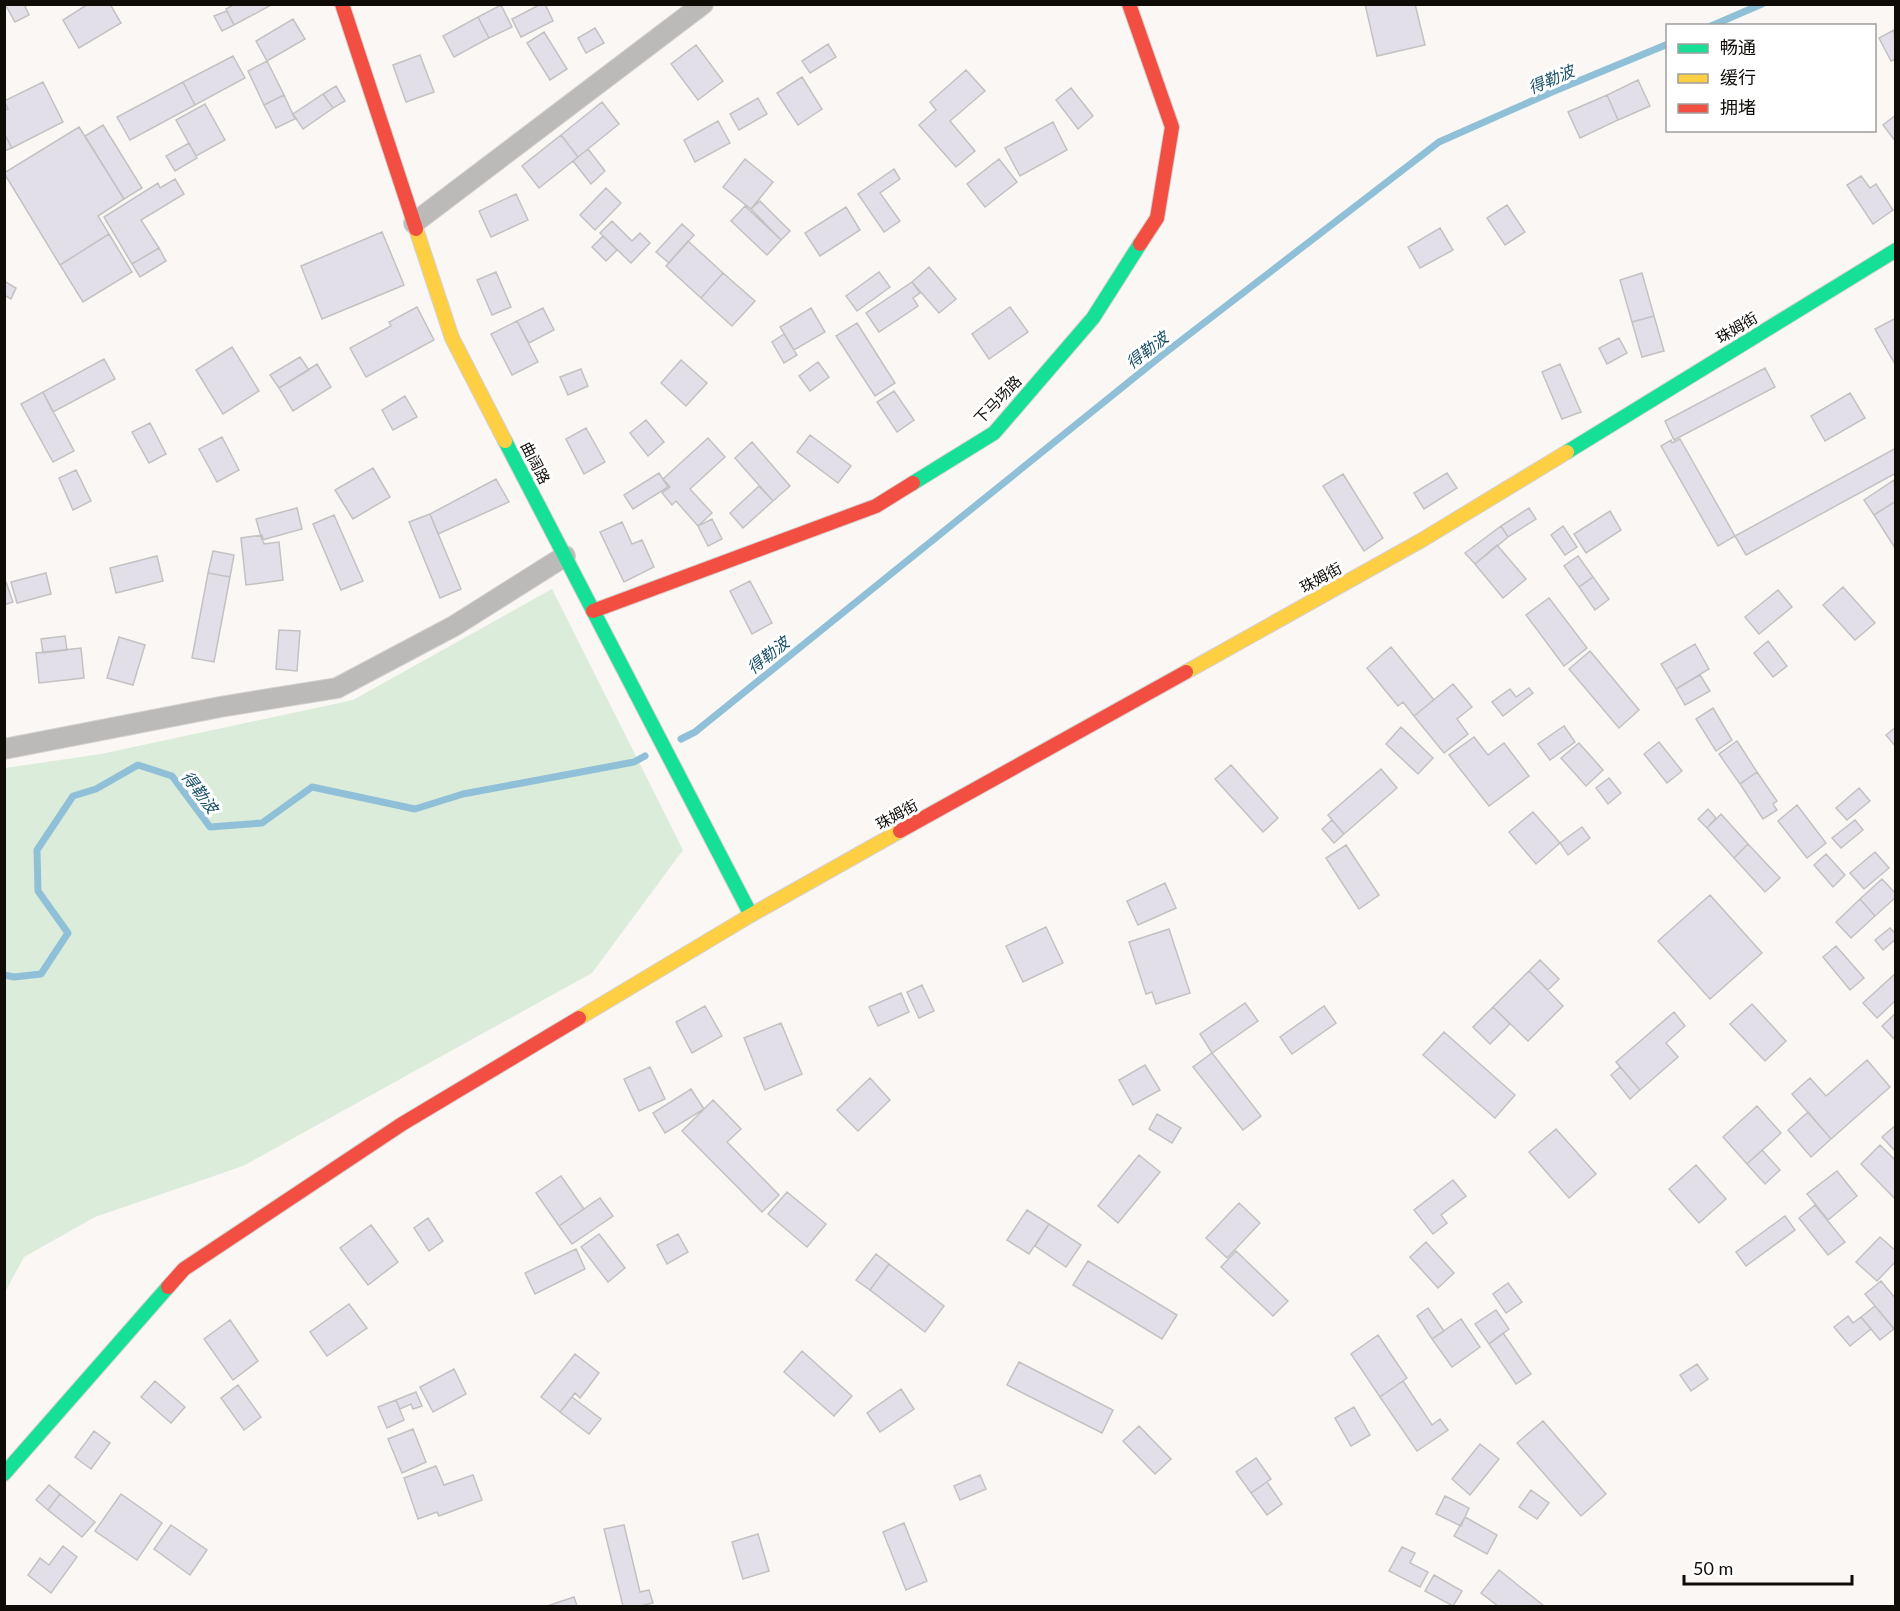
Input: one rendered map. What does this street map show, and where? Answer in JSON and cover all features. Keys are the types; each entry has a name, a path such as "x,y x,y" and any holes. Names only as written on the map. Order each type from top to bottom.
{"street":[{"name":"曲阔路","path":"342,4 452,338 751,915"},
{"path":"414,223 703,4"},
{"name":"下马场路","path":"593,611 876,506 994,433 1093,318 1157,218 1172,127 1129,4"},
{"name":"珠姆街","path":"4,1474 184,1269 402,1124 751,915 1422,540 1896,250"},
{"path":"4,749 220,707 337,688 454,626 565,556"}],"green space":[{"path":"552,589 683,850 592,973 243,1166 95,1217 24,1257 5,1292 5,768 101,754 353,700"}],"building":[{"path":"5,4 24,4 29,15 15,22"},
{"path":"88,4 110,4 121,23 79,48 63,20"},
{"path":"235,4 273,4 234,25 226,9"},
{"path":"545,4 553,21 521,37 512,19"},
{"path":"1365,4 1415,4 1425,45 1377,56"},
{"path":"501,5 512,27 489,38 478,17"},
{"path":"227,11 234,25 222,31 214,16"},
{"path":"478,17 489,38 454,57 443,36"},
{"path":"293,19 305,39 267,61 256,41"},
{"path":"595,28 604,43 586,53 578,38"},
{"path":"1894,30 1896,59 1891,61 1879,38"},
{"path":"544,32 567,69 550,80 527,43"},
{"path":"828,44 836,57 810,73 802,61"},
{"path":"696,45 723,81 698,100 671,64"},
{"path":"420,55 434,92 406,102 393,65"},
{"path":"233,56 245,78 195,105 183,82"},
{"path":"267,61 284,95 264,105 248,71"},
{"path":"966,70 985,91 950,121 975,151 956,167 919,125 936,110 930,102"},
{"path":"802,77 822,109 798,125 777,93"},
{"path":"1638,80 1650,106 1618,120 1607,95"},
{"path":"43,82 63,122 12,148 4,133 4,110 8,109 4,101"},
{"path":"183,82 195,105 130,140 117,117"},
{"path":"336,86 345,101 333,108 323,94"},
{"path":"1071,88 1093,116 1078,129 1056,100"},
{"path":"323,94 333,108 303,129 293,114"},
{"path":"284,95 295,119 276,128 264,105"},
{"path":"1607,95 1618,120 1580,138 1568,112"},
{"path":"758,98 767,114 739,130 730,114"},
{"path":"602,102 619,124 578,157 561,135"},
{"path":"205,104 225,140 196,156 176,120"},
{"path":"1896,115 1896,142 1883,125"},
{"path":"718,121 730,143 695,162 684,140"},
{"path":"1053,122 1067,150 1020,176 1005,148"},
{"path":"103,125 142,188 124,199 85,136"},
{"path":"79,127 124,199 98,216 109,234 60,265 4,173"},
{"path":"4,133 12,148 4,151"},
{"path":"561,135 578,157 539,188 522,166"},
{"path":"189,143 197,158 175,171 166,156"},
{"path":"588,149 605,171 591,184 573,161"},
{"path":"745,159 773,182 751,209 723,187"},
{"path":"999,159 1017,182 985,207 967,184"},
{"path":"894,169 900,179 880,193 900,221 884,232 858,194"},
{"path":"1861,176 1870,188 1876,184 1893,210 1873,224 1847,185"},
{"path":"175,179 184,194 141,220 159,248 132,264 104,217 158,183 160,188"},
{"path":"606,188 621,203 595,230 580,215"},
{"path":"516,194 528,220 491,237 479,211"},
{"path":"760,201 790,231 781,240 751,209"},
{"path":"1507,205 1525,232 1505,245 1487,218"},
{"path":"745,206 781,240 767,255 731,221"},
{"path":"846,207 860,230 820,256 805,233"},
{"path":"612,221 632,241 640,233 650,243 631,263 600,233"},
{"path":"682,224 694,235 669,263 656,252"},
{"path":"1440,228 1453,250 1420,268 1408,247"},
{"path":"382,232 404,285 322,319 301,266"},
{"path":"109,234 132,272 83,302 60,265"},
{"path":"603,236 617,250 606,261 592,247"},
{"path":"688,241 723,273 701,298 666,266"},
{"path":"159,248 166,261 140,277 132,264"},
{"path":"929,267 956,299 939,313 912,282"},
{"path":"496,272 511,307 492,315 477,280"},
{"path":"879,272 890,287 857,311 846,296"},
{"path":"723,273 755,301 732,326 701,298"},
{"path":"1642,273 1654,316 1632,322 1620,280"},
{"path":"4,281 16,288 11,299 4,295"},
{"path":"912,282 920,293 913,298 918,306 879,332 866,313"},
{"path":"417,307 434,340 366,377 350,348 391,326 389,322"},
{"path":"1010,307 1028,332 989,359 972,334"},
{"path":"543,308 554,330 529,343 517,321"},
{"path":"811,308 825,332 794,350 780,327"},
{"path":"1654,316 1664,351 1642,357 1632,322"},
{"path":"1896,318 1896,366 1875,329"},
{"path":"517,321 538,362 512,375 491,334"},
{"path":"857,323 895,383 875,396 836,336"},
{"path":"784,334 797,355 784,363 772,342"},
{"path":"1619,338 1627,353 1607,364 1599,348"},
{"path":"232,347 259,391 223,414 196,370"},
{"path":"300,357 309,370 279,388 270,375"},
{"path":"104,359 115,379 53,412 43,392"},
{"path":"681,360 707,383 686,406 661,383"},
{"path":"818,362 829,377 810,391 799,376"},
{"path":"317,364 331,387 293,411 279,388"},
{"path":"1560,364 1581,412 1562,419 1542,372"},
{"path":"1765,368 1775,387 1674,440 1665,421"},
{"path":"581,369 588,386 568,395 560,377"},
{"path":"894,391 914,420 897,432 877,402"},
{"path":"43,392 74,451 53,462 21,404"},
{"path":"1850,393 1865,418 1825,441 1811,416"},
{"path":"405,396 417,417 393,430 382,410"},
{"path":"646,420 664,442 648,456 630,433"},
{"path":"150,423 166,454 149,463 132,432"},
{"path":"586,428 605,462 584,474 566,439"},
{"path":"810,435 851,466 838,483 797,452"},
{"path":"222,437 239,470 217,482 199,449"},
{"path":"708,438 725,457 690,489 712,513 698,526 676,501 672,505 662,493 670,487 663,479"},
{"path":"1680,439 1735,536 1718,546 1661,446 1671,440 1672,443"},
{"path":"752,442 790,486 773,501 735,458"},
{"path":"1896,448 1896,473 1746,555 1735,536"},
{"path":"373,468 390,497 353,519 335,490"},
{"path":"76,470 91,501 73,510 59,478"},
{"path":"659,473 668,487 633,509 624,495"},
{"path":"1447,473 1457,488 1424,509 1414,493"},
{"path":"1343,474 1383,538 1364,551 1323,486"},
{"path":"496,479 509,502 438,534 430,514"},
{"path":"1894,480 1896,501 1874,515 1864,500"},
{"path":"759,486 773,501 743,528 730,513"},
{"path":"1896,501 1896,547 1895,548 1874,515"},
{"path":"297,508 302,529 262,540 256,519"},
{"path":"1529,508 1536,519 1508,537 1501,526"},
{"path":"1610,511 1621,530 1586,553 1574,534"},
{"path":"430,514 461,589 440,598 409,522"},
{"path":"334,515 363,581 341,590 313,524"},
{"path":"712,519 722,539 708,546 698,526"},
{"path":"622,522 632,544 642,540 654,567 624,582 600,532"},
{"path":"1501,526 1508,537 1475,564 1465,553"},
{"path":"1563,526 1577,547 1565,555 1551,535"},
{"path":"262,535 264,544 279,542 283,580 246,585 241,538"},
{"path":"1497,545 1526,579 1503,598 1475,564"},
{"path":"213,551 234,555 230,577 208,573"},
{"path":"157,556 163,581 116,593 110,568"},
{"path":"1578,556 1593,577 1579,587 1564,566"},
{"path":"46,573 51,594 17,603 11,582"},
{"path":"208,573 230,577 214,662 192,658"},
{"path":"1593,577 1609,599 1595,610 1579,587"},
{"path":"750,581 772,623 752,634 730,591"},
{"path":"6,582 13,602 4,605 4,583"},
{"path":"1843,587 1875,623 1855,640 1823,605"},
{"path":"1778,590 1792,607 1759,634 1745,617"},
{"path":"1549,598 1587,648 1564,666 1526,615"},
{"path":"279,630 300,631 297,671 276,669"},
{"path":"65,636 67,650 43,653 41,639"},
{"path":"119,637 145,645 133,685 107,678"},
{"path":"1768,641 1787,666 1773,677 1754,653"},
{"path":"1695,644 1709,669 1676,689 1661,664"},
{"path":"1391,647 1434,700 1414,716 1403,702 1398,706 1367,668"},
{"path":"81,648 84,678 39,683 36,653"},
{"path":"1590,651 1639,710 1619,728 1569,669"},
{"path":"1700,675 1710,691 1685,705 1676,689"},
{"path":"1453,684 1472,707 1457,719 1468,734 1444,753 1414,716"},
{"path":"1529,688 1533,693 1503,716 1492,702 1510,689 1516,697"},
{"path":"1713,708 1732,740 1716,751 1696,719"},
{"path":"1564,726 1575,742 1550,760 1538,744"},
{"path":"1401,727 1433,758 1418,774 1386,744"},
{"path":"1896,727 1896,747 1886,735"},
{"path":"1474,737 1488,755 1504,743 1529,776 1489,806 1449,755"},
{"path":"1737,741 1757,772 1740,784 1719,754"},
{"path":"1659,742 1682,771 1667,783 1644,754"},
{"path":"1579,743 1603,770 1586,786 1561,758"},
{"path":"1231,765 1278,818 1263,832 1215,779"},
{"path":"1381,769 1397,788 1344,834 1328,815"},
{"path":"1757,772 1777,801 1773,804 1777,810 1763,819 1740,784"},
{"path":"1609,778 1621,793 1608,804 1596,788"},
{"path":"1859,788 1870,801 1847,820 1836,808"},
{"path":"1797,805 1826,843 1807,858 1778,821"},
{"path":"1708,809 1716,818 1707,828 1698,819"},
{"path":"1533,812 1560,843 1536,864 1509,832"},
{"path":"1721,814 1748,844 1734,858 1707,828"},
{"path":"1332,820 1344,834 1334,843 1322,829"},
{"path":"1855,820 1863,830 1841,848 1832,838"},
{"path":"1582,827 1590,838 1568,855 1560,843"},
{"path":"1748,844 1780,878 1765,892 1734,858"},
{"path":"1346,845 1379,895 1359,909 1326,858"},
{"path":"1875,852 1889,868 1864,889 1850,873"},
{"path":"1826,854 1845,875 1833,887 1814,865"},
{"path":"1882,879 1896,894 1896,897 1875,916 1860,899"},
{"path":"1165,883 1176,908 1138,925 1127,901"},
{"path":"1710,895 1762,953 1710,999 1658,941"},
{"path":"1860,899 1875,916 1851,938 1836,922"},
{"path":"1046,927 1063,963 1023,982 1006,946"},
{"path":"1890,928 1896,934 1896,939 1883,950 1875,940"},
{"path":"1169,929 1190,993 1156,1004 1152,992 1146,994 1129,942"},
{"path":"1836,946 1864,978 1850,990 1823,957"},
{"path":"1540,960 1559,979 1548,990 1529,971"},
{"path":"1529,971 1563,1006 1528,1041 1493,1007"},
{"path":"1896,973 1896,1000 1877,1018 1863,1003"},
{"path":"922,985 934,1011 919,1018 907,992"},
{"path":"901,993 909,1012 878,1026 869,1007"},
{"path":"1245,1003 1258,1021 1212,1053 1200,1034"},
{"path":"1752,1004 1786,1041 1765,1061 1730,1024"},
{"path":"705,1006 722,1036 692,1053 676,1022"},
{"path":"1324,1006 1336,1023 1292,1054 1280,1037"},
{"path":"1493,1007 1510,1024 1490,1044 1473,1027"},
{"path":"1674,1012 1685,1026 1666,1043 1678,1057 1640,1090 1616,1062"},
{"path":"1896,1013 1896,1041 1882,1026"},
{"path":"781,1023 802,1074 765,1090 744,1038"},
{"path":"1444,1032 1515,1095 1495,1118 1423,1055"},
{"path":"1212,1053 1261,1116 1243,1130 1193,1067"},
{"path":"1867,1060 1890,1087 1831,1139 1792,1094 1810,1078 1826,1096"},
{"path":"1145,1065 1160,1090 1133,1105 1119,1080"},
{"path":"650,1067 665,1099 639,1111 624,1079"},
{"path":"1620,1067 1640,1090 1630,1099 1611,1075"},
{"path":"870,1078 890,1100 858,1131 837,1110"},
{"path":"691,1089 704,1109 665,1133 653,1113"},
{"path":"713,1100 741,1129 727,1142 779,1195 762,1212 682,1131"},
{"path":"1757,1106 1781,1133 1747,1164 1723,1137"},
{"path":"1808,1112 1831,1139 1811,1157 1788,1130"},
{"path":"1157,1114 1181,1128 1172,1143 1149,1129"},
{"path":"1896,1125 1896,1152 1882,1137"},
{"path":"1556,1129 1596,1174 1569,1198 1529,1152"},
{"path":"1880,1145 1896,1161 1896,1200 1861,1164"},
{"path":"1762,1150 1780,1170 1765,1184 1747,1164"},
{"path":"1139,1155 1160,1172 1118,1223 1098,1206"},
{"path":"1696,1165 1726,1199 1699,1223 1669,1189"},
{"path":"1837,1171 1857,1196 1828,1220 1807,1194"},
{"path":"561,1176 584,1209 559,1226 536,1193"},
{"path":"1453,1180 1466,1196 1441,1215 1447,1223 1433,1234 1414,1210"},
{"path":"787,1192 826,1224 807,1247 768,1214"},
{"path":"600,1198 613,1216 572,1244 559,1226"},
{"path":"1239,1203 1260,1223 1227,1258 1206,1238"},
{"path":"1815,1205 1845,1242 1828,1255 1799,1218"},
{"path":"1027,1210 1049,1224 1029,1254 1007,1240"},
{"path":"1785,1216 1795,1230 1746,1266 1736,1252"},
{"path":"428,1218 443,1241 429,1251 414,1228"},
{"path":"1049,1224 1081,1245 1066,1267 1035,1246"},
{"path":"371,1225 398,1262 368,1285 340,1248"},
{"path":"599,1234 625,1268 608,1282 581,1247"},
{"path":"678,1234 688,1252 667,1264 657,1245"},
{"path":"1880,1237 1896,1251 1896,1261 1877,1281 1856,1262"},
{"path":"1426,1242 1454,1273 1438,1288 1410,1257"},
{"path":"576,1249 585,1269 535,1294 525,1273"},
{"path":"1236,1251 1288,1301 1273,1316 1221,1267"},
{"path":"876,1254 889,1264 870,1290 856,1280"},
{"path":"1088,1261 1177,1315 1162,1339 1073,1285"},
{"path":"889,1264 944,1306 925,1332 870,1290"},
{"path":"1881,1281 1896,1299 1896,1331 1865,1294"},
{"path":"1508,1283 1522,1302 1506,1313 1493,1294"},
{"path":"349,1304 367,1328 327,1356 310,1332"},
{"path":"1875,1306 1894,1329 1880,1340 1861,1317"},
{"path":"1428,1308 1444,1331 1432,1339 1417,1316"},
{"path":"1496,1310 1509,1329 1489,1344 1475,1324"},
{"path":"1848,1316 1853,1323 1861,1317 1871,1329 1850,1346 1834,1327"},
{"path":"1461,1319 1480,1347 1452,1367 1432,1339"},
{"path":"230,1320 258,1361 233,1380 204,1339"},
{"path":"1503,1333 1531,1374 1516,1384 1489,1344"},
{"path":"1378,1335 1407,1378 1380,1397 1351,1354"},
{"path":"802,1351 852,1396 834,1416 784,1372"},
{"path":"575,1354 599,1373 580,1398 575,1393 560,1412 541,1397"},
{"path":"1019,1362 1113,1410 1102,1433 1007,1385"},
{"path":"1697,1364 1708,1379 1691,1391 1680,1375"},
{"path":"454,1369 466,1394 433,1412 420,1387"},
{"path":"155,1381 185,1407 171,1423 141,1397"},
{"path":"1403,1381 1432,1425 1440,1419 1448,1430 1417,1451 1380,1397"},
{"path":"238,1385 261,1417 244,1430 221,1398"},
{"path":"901,1389 914,1409 880,1432 867,1413"},
{"path":"416,1392 422,1406 413,1409 411,1404 400,1409 396,1400"},
{"path":"572,1397 601,1419 589,1434 560,1412"},
{"path":"396,1400 404,1420 387,1428 378,1407"},
{"path":"1354,1407 1370,1435 1351,1446 1335,1418"},
{"path":"1543,1421 1606,1494 1581,1516 1517,1443"},
{"path":"1139,1426 1171,1459 1155,1474 1123,1441"},
{"path":"413,1429 426,1462 402,1473 388,1439"},
{"path":"94,1431 110,1443 91,1469 75,1457"},
{"path":"1480,1444 1499,1459 1470,1495 1452,1479"},
{"path":"1256,1458 1271,1479 1251,1493 1236,1472"},
{"path":"436,1466 444,1485 473,1475 482,1500 439,1516 437,1512 418,1519 404,1478"},
{"path":"980,1475 986,1489 960,1500 954,1486"},
{"path":"1267,1482 1282,1504 1267,1515 1251,1493"},
{"path":"49,1485 60,1494 48,1510 36,1500"},
{"path":"1531,1490 1549,1503 1537,1519 1519,1507"},
{"path":"60,1494 95,1522 82,1537 48,1510"},
{"path":"121,1494 162,1523 137,1560 95,1531"},
{"path":"1445,1496 1469,1508 1461,1526 1436,1514"},
{"path":"1465,1517 1497,1535 1487,1554 1454,1536"},
{"path":"904,1523 927,1581 906,1590 883,1532"},
{"path":"171,1525 207,1550 190,1575 154,1549"},
{"path":"624,1525 640,1592 649,1590 653,1603 623,1606 604,1529"},
{"path":"758,1534 769,1571 743,1579 732,1542"},
{"path":"63,1546 77,1557 51,1593 28,1575 40,1558 49,1565"},
{"path":"1402,1547 1415,1553 1410,1563 1428,1572 1420,1587 1389,1571"},
{"path":"1499,1570 1544,1606 1498,1606 1481,1593"},
{"path":"1434,1575 1462,1591 1453,1606 1425,1591"},
{"path":"574,1597 577,1606 547,1606"}],"waterway":[{"name":"得勒波","path":"1716,24 1762,4"},
{"name":"得勒波","path":"681,739 695,732 1161,356 1439,142 1666,45"},
{"name":"得勒波","path":"4,975 14,977 41,974 68,933 38,891 37,850 73,796 96,789 138,765 172,776 210,827 262,823 312,787 415,809 463,794 634,762 645,756"}],"traffic: fast":[{"path":"913,483 994,433 1093,318 1140,244"},
{"path":"1567,452 1896,250"},
{"path":"505,441 751,915"},
{"path":"4,1474 168,1287"}],"traffic: slow":[{"path":"416,229 452,338 505,441"},
{"path":"1186,672 1422,540 1567,452"},
{"path":"579,1018 751,915 900,831"}],"traffic: jam":[{"path":"342,4 416,229"},
{"path":"1129,4 1172,127 1157,218 1140,244"},
{"path":"593,611 876,506 913,483"},
{"path":"900,831 1186,672"},
{"path":"168,1287 184,1269 402,1124 579,1018"}]}
